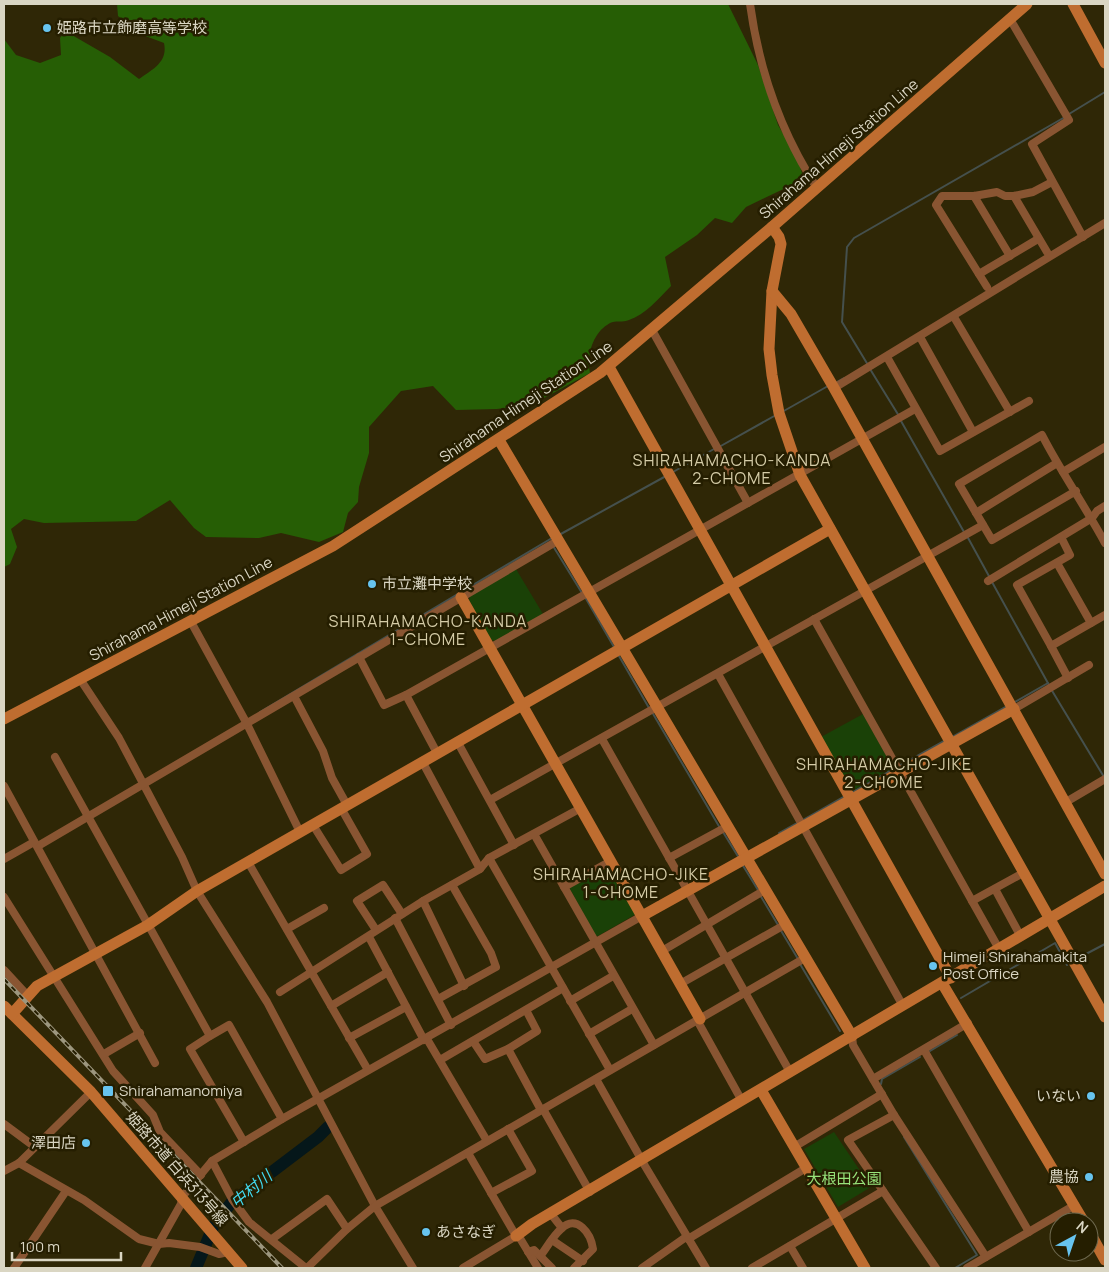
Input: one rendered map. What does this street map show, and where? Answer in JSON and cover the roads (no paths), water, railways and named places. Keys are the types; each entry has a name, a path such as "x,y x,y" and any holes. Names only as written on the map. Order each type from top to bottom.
{"street":[{"path":"750,4 754,35 768,91 797,157 817,188"},
{"name":"Shirahama Himeji Station Line","path":"4,719 333,546 499,440 609,366 772,227 1027,4"},
{"path":"1073,4 1105,63"},
{"path":"1010,19 1069,120 1032,144 1083,237"},
{"path":"987,287 936,205 942,196 974,196 997,192 1005,196 1014,196 1033,192 1052,182"},
{"path":"974,196 1010,256"},
{"path":"1014,196 1047,252"},
{"path":"834,388 954,317 1105,223"},
{"path":"772,227 782,244 772,291 769,349 779,413 800,475 1105,1017"},
{"path":"979,274 1038,238"},
{"path":"772,291 792,314 1105,874"},
{"path":"954,317 1010,412"},
{"path":"652,330 748,503"},
{"path":"920,337 973,432"},
{"path":"887,357 940,451 1029,401"},
{"path":"609,366 851,799 968,1023 1079,1212"},
{"path":"359,658 384,705 406,695 863,440 915,409"},
{"path":"1076,491 992,540 960,484 1042,435 1056,463 1076,491 1092,518 1102,530 1105,543"},
{"path":"499,440 585,594 622,648 658,707 723,829 742,861 766,890 786,924 801,960 852,1036 853,1045 894,1115 986,1257"},
{"path":"1063,472 1105,447"},
{"path":"976,513 1056,463"},
{"path":"988,581 1092,518 1097,511 1105,506"},
{"path":"490,800 556,765 983,525"},
{"path":"8,1010 28,996 37,986 148,925 197,891 830,529"},
{"path":"1062,537 1070,555 1017,585 1068,678"},
{"path":"4,859 89,817 144,786 246,721 294,696 359,658 555,540"},
{"path":"1057,563 1091,623"},
{"path":"461,596 662,951 742,1101"},
{"path":"1050,646 1105,615"},
{"path":"814,619 999,949"},
{"path":"190,620 246,721 300,832"},
{"path":"145,1268 181,1204 182,1198 212,1162 318,1098 742,861 800,823 851,799 1014,709 1089,665"},
{"path":"718,674 903,1006"},
{"path":"80,679 119,738 182,857 197,891 266,1002 376,1206 413,1268"},
{"path":"406,695 437,753"},
{"path":"294,696 323,751 332,778 367,854 341,870 313,825"},
{"path":"602,739 689,890 790,1072"},
{"path":"457,741 514,845"},
{"path":"55,757 210,1036"},
{"path":"422,761 480,869"},
{"path":"1066,802 1105,779"},
{"path":"4,786 155,1063"},
{"path":"280,992 423,901 480,869 489,858 581,808"},
{"path":"669,858 723,829"},
{"path":"534,834 654,1046"},
{"path":"489,858 610,1070"},
{"path":"564,887 611,861"},
{"path":"248,862 368,1070"},
{"path":"972,902 1023,873"},
{"path":"376,930 357,901 383,885 451,1025"},
{"path":"438,999 496,967 496,962 452,885"},
{"path":"463,1268 643,1159 1105,886"},
{"path":"995,889 1021,937"},
{"path":"662,951 766,890"},
{"path":"4,897 113,1071 153,1115 160,1132 201,1175"},
{"path":"423,901 464,986"},
{"path":"287,930 324,908"},
{"path":"680,984 786,924"},
{"path":"369,936 406,1006 487,1141"},
{"path":"212,1162 232,1199 249,1222 307,1268 347,1229 376,1206 801,960"},
{"path":"4,970 28,996"},
{"path":"331,1006 388,972"},
{"path":"570,1001 614,976"},
{"path":"440,1060 564,988"},
{"path":"350,1038 406,1006"},
{"path":"589,1034 632,1009"},
{"name":"姫路市道 白浜313号線","path":"8,1010 91,1092 242,1268"},
{"path":"473,1040 485,1059 508,1049 537,1031 526,1010"},
{"path":"873,1079 968,1023"},
{"path":"244,1142 190,1049 210,1036 229,1025 282,1119"},
{"path":"104,1054 140,1033"},
{"path":"508,1049 590,1192"},
{"path":"924,1050 1028,1232"},
{"path":"596,1079 706,1268"},
{"path":"761,1090 865,1268"},
{"path":"4,1172 19,1163 91,1092"},
{"path":"794,1147 882,1094"},
{"path":"894,1115 848,1140 936,1268"},
{"path":"4,1124 35,1147"},
{"path":"491,1193 532,1171 508,1129"},
{"path":"468,1152 538,1268"},
{"path":"19,1163 84,1200 139,1239 158,1244 168,1243 200,1247 219,1254 228,1252"},
{"path":"642,1268 687,1238 806,1168"},
{"path":"26,1268 16,1265 66,1191"},
{"path":"752,1268 883,1191"},
{"path":"272,1239 327,1199 347,1229"},
{"path":"967,1268 1075,1205"},
{"path":"551,1214 562,1228"},
{"path":"541,1255 562,1228 571,1224 587,1230 592,1239 593,1250 574,1268"},
{"path":"552,1240 583,1261"},
{"path":"790,1246 803,1268"},
{"path":"528,1252 534,1250 552,1268"}],"waterway":[{"path":"1069,114 1105,92"},
{"path":"868,365 842,322 847,247 854,238 1065,117"},
{"path":"870,369 899,416"},
{"path":"835,383 844,378"},
{"path":"782,412 828,386"},
{"path":"719,447 776,415"},
{"path":"901,421 964,532"},
{"path":"673,472 714,449"},
{"path":"559,535 666,476"},
{"path":"967,536 990,578"},
{"path":"260,712 552,538"},
{"path":"553,546 582,593"},
{"path":"992,582 1049,685"},
{"path":"585,597 614,647"},
{"path":"619,656 649,708"},
{"path":"1013,703 1048,683"},
{"path":"1051,689 1104,777"},
{"path":"952,737 1007,706"},
{"path":"652,712 720,828"},
{"path":"899,766 946,740"},
{"path":"851,793 895,768"},
{"path":"801,821 845,796"},
{"path":"779,833 797,823"},
{"path":"723,832 739,858"},
{"path":"742,864 758,890"},
{"path":"760,895 778,925"},
{"path":"780,929 798,959"},
{"path":"961,998 1055,943 1067,965"},
{"path":"1084,955 1105,944"},
{"path":"800,964 840,1031"},
{"path":"930,1051 957,1035"},
{"path":"881,1084 882,1079 920,1057"},
{"name":"中村川","path":"196,1268 213,1227 231,1203 318,1137 328,1127"},
{"path":"904,1137 977,1255 955,1268"}],"railway":[{"path":"4,979 282,1268"}],"place":[{"name":"姫路市立飾磨高等学校","path":"47,28"},
{"name":"市立灘中学校","path":"372,584"},
{"name":"Himeji Shirahamakita Post Office","path":"933,966"},
{"name":"Shirahamanomiya","path":"108,1091"},
{"name":"いない","path":"1091,1096"},
{"name":"澤田店","path":"86,1143"},
{"name":"農協","path":"1089,1177"},
{"name":"あさなぎ","path":"426,1232"}],"district":[{"name":"SHIRAHAMACHO-KANDA 2-CHOME","path":"732,469"},
{"name":"SHIRAHAMACHO-KANDA 1-CHOME","path":"428,630"},
{"name":"SHIRAHAMACHO-JIKE 2-CHOME","path":"884,773"},
{"name":"SHIRAHAMACHO-JIKE 1-CHOME","path":"621,883"}],"park label":[{"name":"大根田公園","path":"844,1179"}]}
